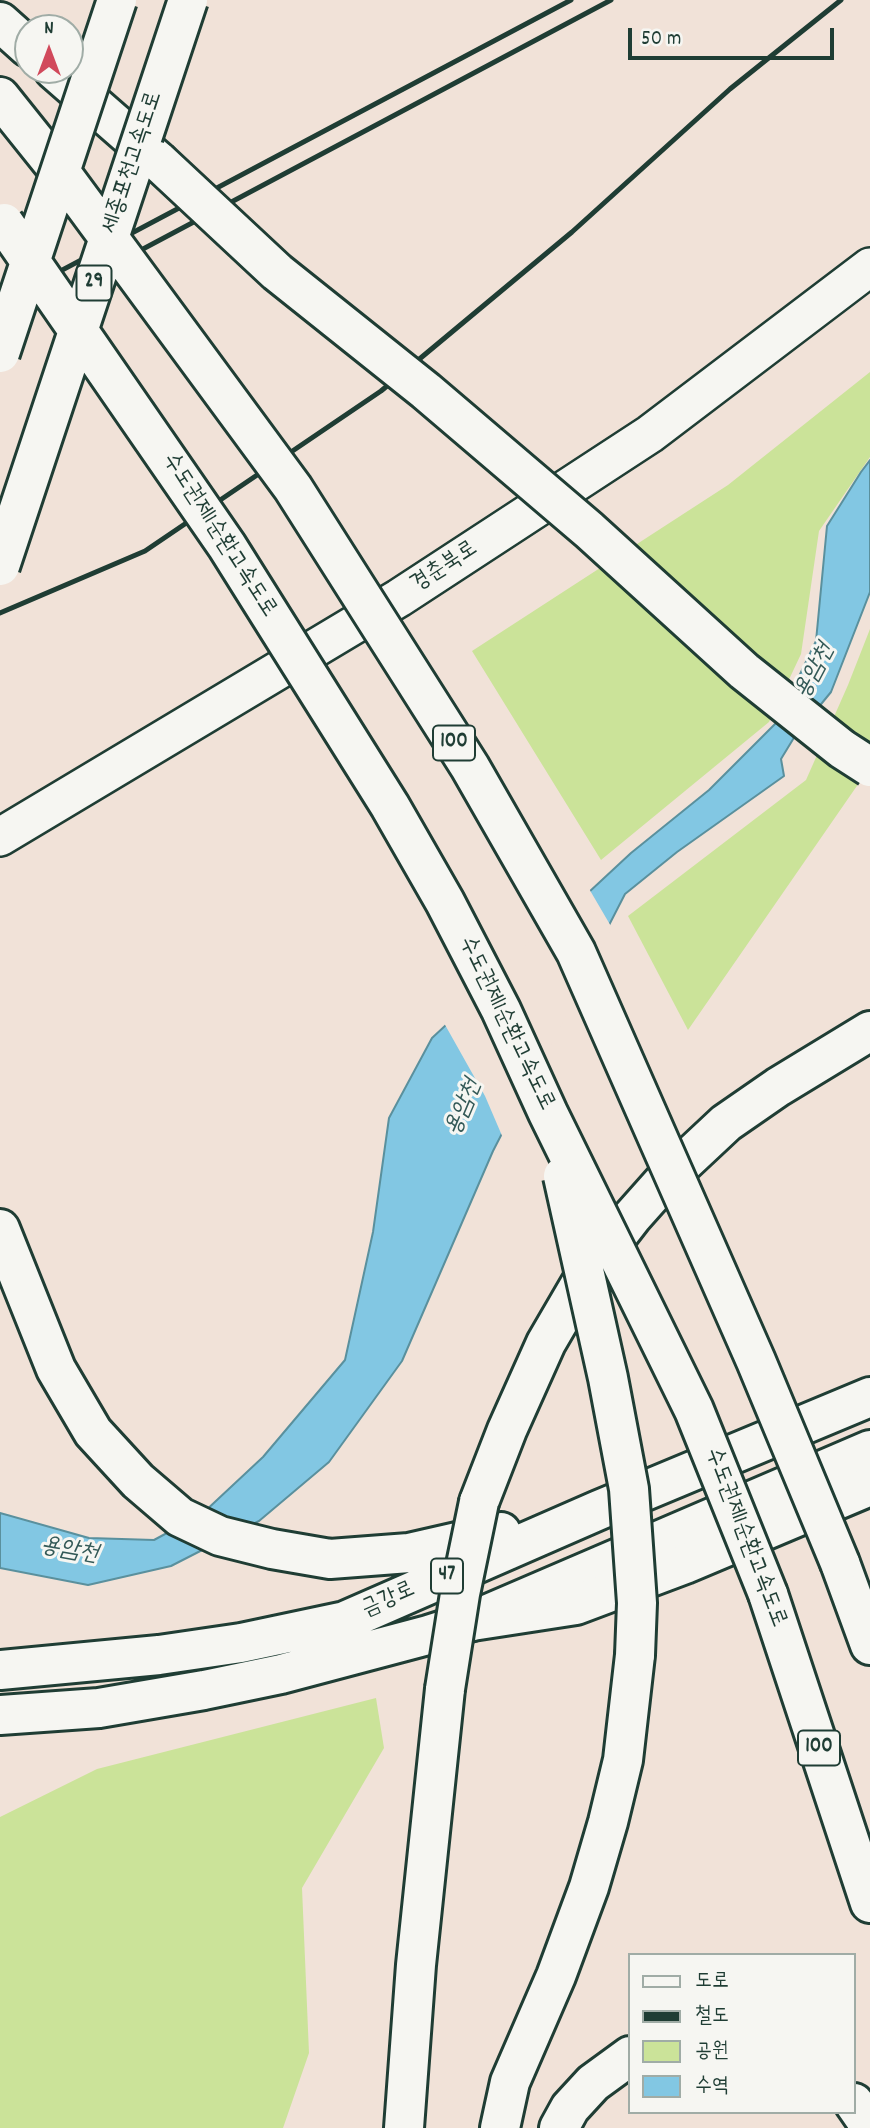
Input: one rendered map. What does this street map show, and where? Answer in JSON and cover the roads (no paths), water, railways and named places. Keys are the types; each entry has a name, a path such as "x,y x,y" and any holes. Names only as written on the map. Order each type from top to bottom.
{"highway":[{"path":"0,353 117,0"},
{"name":"세종포천고속도로","path":"0,566 188,0"},
{"path":"0,22 14,34"},
{"path":"70,84 158,161 277,272 426,391 589,530 744,671 842,749 870,767"},
{"name":"100","path":"0,97 64,177 293,488 470,767 576,952 756,1361 840,1563 870,1645"},
{"name":"수도권제1순환고속도로","path":"2,220 227,546 390,806 445,902 501,1010 694,1410 768,1594 870,1903"},
{"path":"404,2128 416,1965 445,1689 460,1594 480,1502 507,1430 546,1343 581,1283 664,1181 726,1123 778,1087 870,1031"},
{"path":"500,2128 510,2082 556,1976 589,1887 608,1822 623,1760 635,1655 637,1603 629,1489 608,1378 548,1112"},
{"path":"0,1229 55,1369 93,1432 138,1481 180,1517 220,1536 330,1559 409,1553 599,1510"},
{"name":"금강로","path":"0,1670 159,1655 241,1643 345,1620 870,1396"},
{"name":"금강로","path":"0,1716 99,1708 204,1690 318,1665 428,1635 472,1620 870,1450"},
{"path":"472,1620 576,1605 685,1564 870,1486"},
{"path":"559,2128 570,2108 593,2083 628,2057"},
{"path":"856,2106 870,2126"}],"street":[{"name":"경춘북로","path":"0,837 399,598 627,449 870,267"}],"water":[{"name":"용암천","path":"870,460 870,592 831,692 795,736 781,759 784,776 677,852 625,894 493,1151 402,1361 329,1462 259,1521 171,1566 88,1585 0,1568 0,1513 89,1538 154,1540 202,1514 263,1457 345,1360 373,1232 389,1118 432,1038 631,853 709,790 777,722 816,641 827,526"}],"railway":[{"path":"0,303 571,0"},
{"path":"0,325 611,0"},
{"path":"0,613 145,551 381,391 572,232 730,89 841,0"}]}
